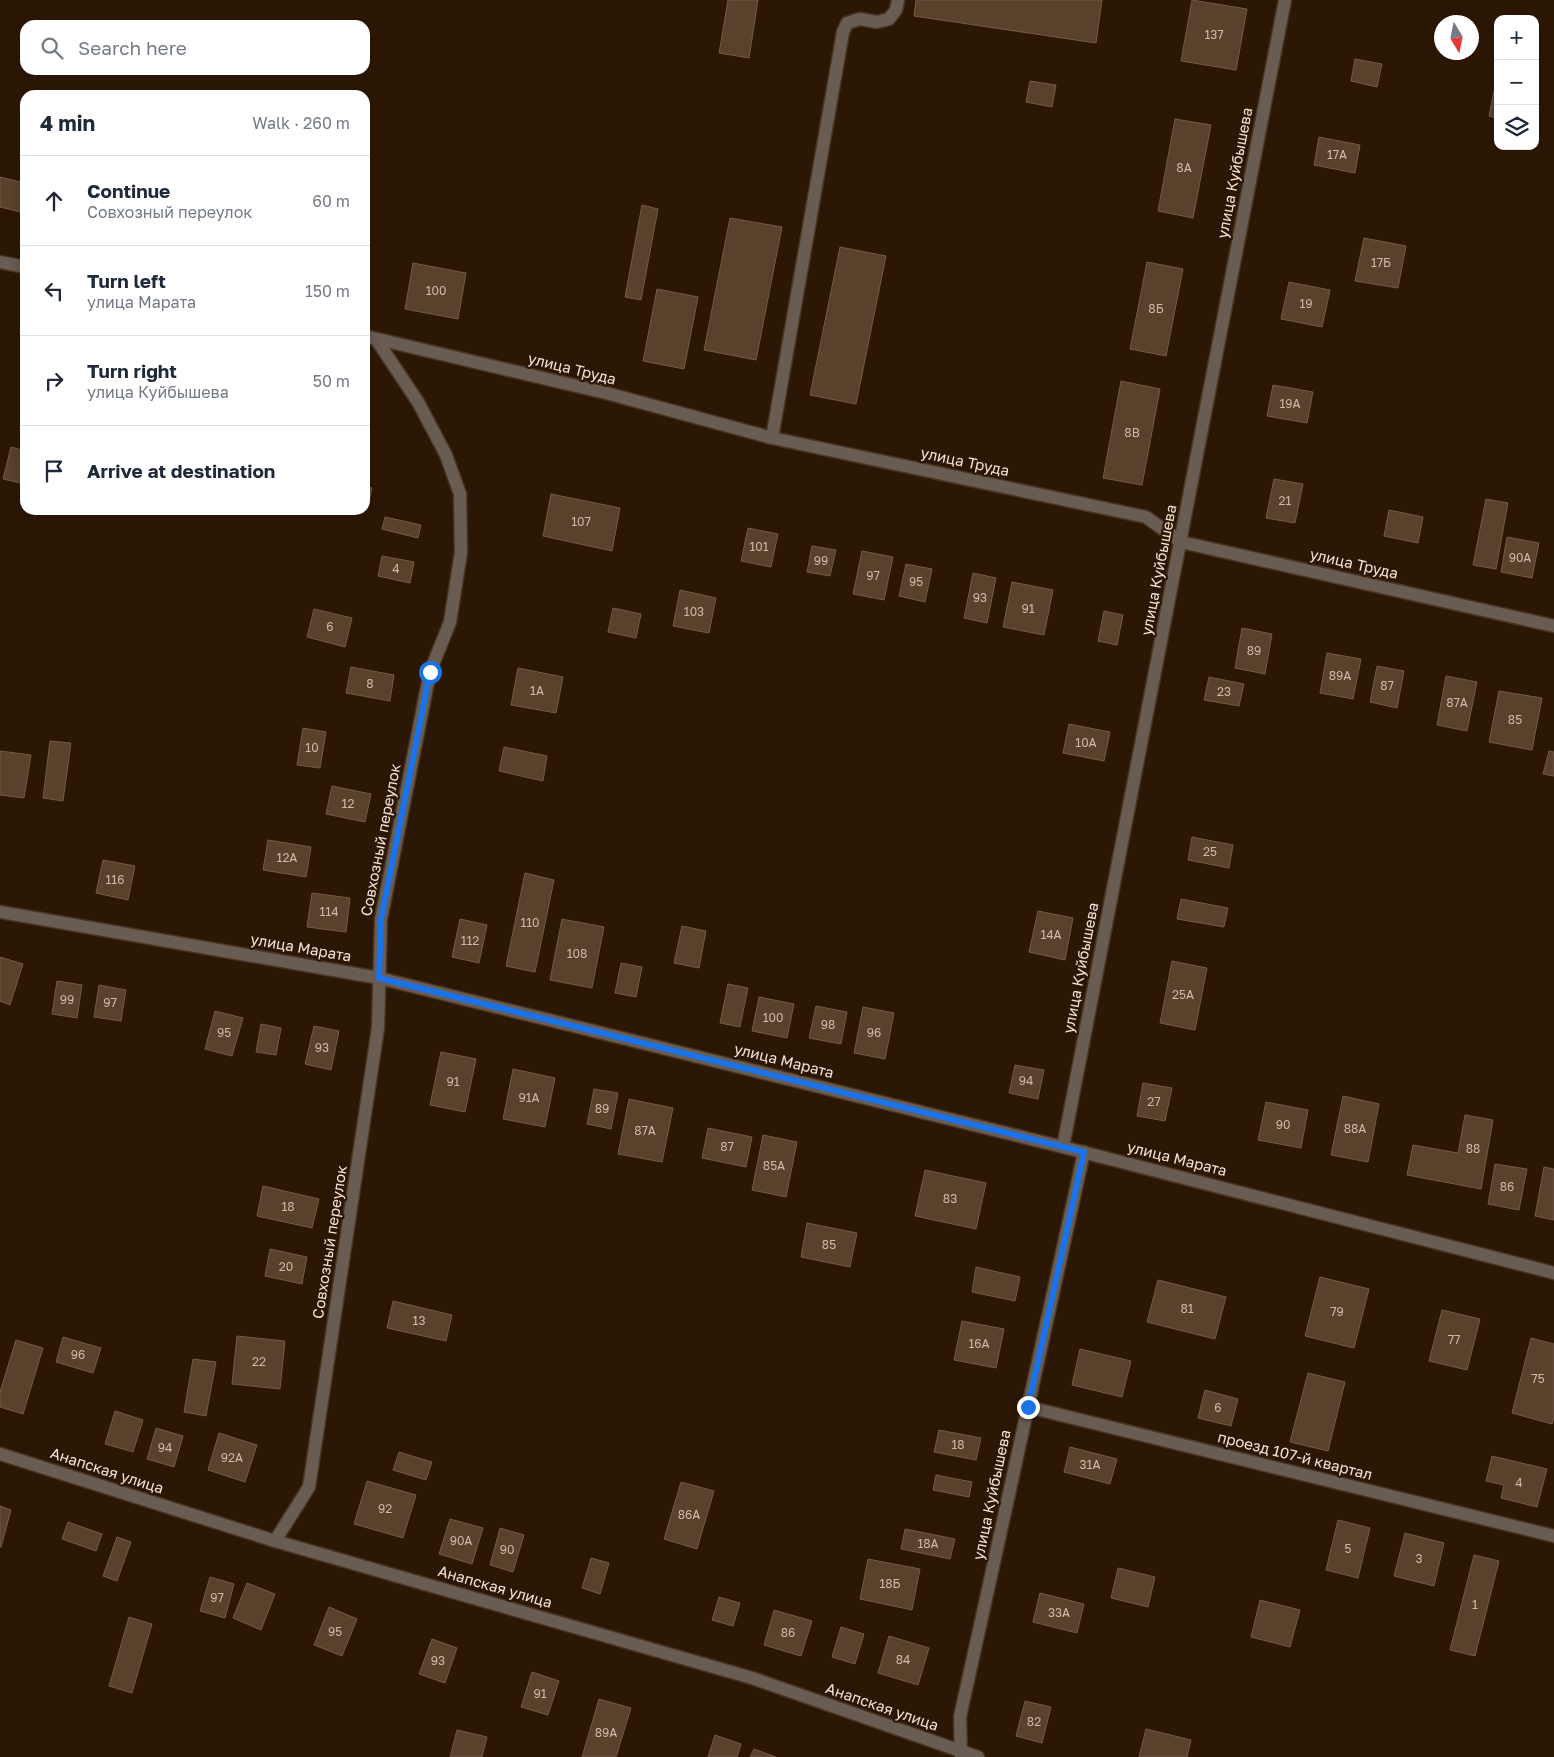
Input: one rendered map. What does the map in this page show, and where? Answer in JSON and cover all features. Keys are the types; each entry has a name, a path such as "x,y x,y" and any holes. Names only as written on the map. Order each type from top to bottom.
{"street":[{"path":"772,438 842,32 847,23 860,19 877,22 889,19 896,10 898,0"},
{"name":"улица Куйбышева","path":"1063,1147 1285,0"},
{"path":"0,262 20,266"},
{"name":"улица Труда","path":"371,338 606,393 772,438 1146,517 1181,542 1554,626"},
{"name":"Совхозный переулок","path":"275,1541 309,1487 378,1028 381,919 430,672 450,622 462,552 460,494 446,454 418,402 371,338"},
{"name":"улица Марата","path":"0,912 379,978 1084,1152 1554,1273"},
{"name":"улица Куйбышева","path":"961,1754 960,1717 1084,1152"},
{"name":"проезд 107-й квартал","path":"1028,1407 1554,1536"},
{"name":"Анапская улица","path":"0,1454 275,1541 752,1678 961,1754 978,1757"}],"building":[{"path":"728,0 758,0 749,58 719,53"},
{"path":"916,0 1102,0 1096,43 914,16"},
{"path":"1192,0 1247,9 1236,70 1181,61"},
{"path":"1355,59 1382,64 1377,87 1351,81"},
{"path":"1030,81 1056,85 1052,107 1026,102"},
{"path":"1494,91 1494,117 1489,116"},
{"path":"1175,119 1211,125 1193,218 1158,211"},
{"path":"1319,137 1360,145 1355,173 1314,165"},
{"path":"0,177 20,182 20,212 0,207"},
{"path":"642,205 658,209 641,300 625,297"},
{"path":"730,218 782,227 756,360 704,350"},
{"path":"1364,238 1406,246 1398,288 1355,281"},
{"path":"840,247 886,256 856,404 810,395"},
{"path":"1147,262 1183,269 1166,356 1130,349"},
{"path":"413,263 466,273 458,319 405,309"},
{"path":"1289,282 1330,290 1322,327 1281,319"},
{"path":"657,289 698,297 684,369 643,361"},
{"path":"1121,381 1160,389 1142,485 1103,478"},
{"path":"1273,385 1313,392 1307,423 1267,416"},
{"path":"11,447 20,450 20,483 3,479"},
{"path":"1274,479 1303,484 1295,523 1266,518"},
{"path":"551,494 620,508 612,551 543,536"},
{"path":"1486,499 1508,503 1496,569 1473,565"},
{"path":"1389,510 1423,517 1418,543 1384,536"},
{"path":"385,517 421,525 418,538 382,529"},
{"path":"748,528 778,534 771,567 741,561"},
{"path":"1507,537 1539,543 1532,578 1501,572"},
{"path":"812,546 836,550 830,576 807,572"},
{"path":"862,551 893,557 884,600 853,594"},
{"path":"382,556 414,562 410,583 378,576"},
{"path":"906,564 932,569 925,602 899,596"},
{"path":"973,573 996,578 987,623 964,618"},
{"path":"1012,582 1053,590 1044,635 1003,627"},
{"path":"680,590 716,598 709,633 673,626"},
{"path":"613,608 641,614 636,638 608,632"},
{"path":"314,609 352,618 345,647 307,637"},
{"path":"1104,611 1123,615 1117,645 1098,641"},
{"path":"1242,628 1272,634 1265,674 1235,668"},
{"path":"1327,653 1361,659 1353,699 1320,693"},
{"path":"1377,666 1404,671 1397,708 1370,702"},
{"path":"351,667 394,675 390,701 346,693"},
{"path":"518,668 563,677 556,713 511,705"},
{"path":"1446,676 1477,682 1467,731 1437,725"},
{"path":"1209,677 1244,684 1239,706 1204,700"},
{"path":"1499,691 1542,698 1532,750 1489,742"},
{"path":"1069,724 1110,732 1104,761 1063,753"},
{"path":"303,728 326,732 320,768 297,765"},
{"path":"50,741 71,743 63,801 43,798"},
{"path":"504,747 547,756 543,781 499,771"},
{"path":"0,751 31,755 24,798 0,795"},
{"path":"1549,751 1554,752 1554,776 1543,774"},
{"path":"332,786 371,794 365,822 326,814"},
{"path":"1192,837 1233,845 1229,868 1188,860"},
{"path":"268,840 311,847 306,877 263,870"},
{"path":"103,860 135,866 128,900 96,893"},
{"path":"525,873 554,880 535,972 506,966"},
{"path":"312,893 350,898 346,932 307,927"},
{"path":"1181,899 1228,908 1224,927 1177,919"},
{"path":"1038,911 1073,918 1065,960 1029,952"},
{"path":"460,919 487,925 479,963 452,957"},
{"path":"562,919 604,927 592,988 550,980"},
{"path":"682,926 706,931 699,968 674,963"},
{"path":"0,957 23,964 10,1005 0,1001"},
{"path":"1172,961 1207,968 1195,1030 1160,1023"},
{"path":"621,963 642,967 636,997 615,993"},
{"path":"57,981 82,985 77,1018 52,1014"},
{"path":"728,984 748,988 740,1027 720,1023"},
{"path":"99,985 126,990 121,1021 94,1017"},
{"path":"759,997 794,1004 787,1038 752,1031"},
{"path":"816,1006 847,1012 841,1044 809,1038"},
{"path":"863,1007 894,1013 885,1059 854,1053"},
{"path":"215,1011 243,1018 232,1056 205,1049"},
{"path":"261,1024 281,1028 276,1055 256,1052"},
{"path":"314,1026 339,1031 331,1070 305,1064"},
{"path":"441,1052 476,1059 465,1112 430,1105"},
{"path":"1015,1065 1044,1070 1038,1099 1009,1093"},
{"path":"513,1069 555,1078 545,1127 503,1119"},
{"path":"1143,1083 1172,1088 1165,1121 1137,1116"},
{"path":"594,1089 618,1093 611,1129 587,1124"},
{"path":"1343,1096 1379,1104 1368,1162 1331,1155"},
{"path":"629,1099 673,1108 662,1162 618,1154"},
{"path":"1266,1102 1308,1110 1301,1148 1258,1140"},
{"path":"1465,1115 1493,1120 1481,1189 1407,1175 1413,1145 1458,1153"},
{"path":"708,1128 752,1137 746,1167 702,1158"},
{"path":"763,1135 797,1142 786,1197 752,1190"},
{"path":"1495,1164 1527,1169 1519,1210 1488,1204"},
{"path":"1544,1167 1554,1169 1554,1220 1535,1216"},
{"path":"925,1170 986,1183 976,1229 915,1216"},
{"path":"263,1186 319,1199 312,1228 257,1216"},
{"path":"807,1223 857,1233 850,1267 801,1257"},
{"path":"270,1249 307,1257 302,1284 265,1276"},
{"path":"976,1267 1020,1277 1015,1301 972,1292"},
{"path":"1320,1277 1369,1289 1354,1348 1305,1336"},
{"path":"1158,1280 1226,1297 1215,1339 1147,1322"},
{"path":"393,1301 452,1315 446,1341 387,1328"},
{"path":"1442,1310 1480,1319 1467,1370 1429,1361"},
{"path":"962,1321 1004,1329 996,1368 954,1360"},
{"path":"237,1336 285,1341 280,1389 232,1384"},
{"path":"63,1337 101,1348 93,1373 56,1362"},
{"path":"1531,1338 1554,1344 1554,1417 1552,1424 1512,1413"},
{"path":"16,1340 43,1348 23,1414 0,1407 0,1392"},
{"path":"1080,1349 1131,1361 1122,1397 1072,1385"},
{"path":"193,1359 216,1362 206,1416 184,1412"},
{"path":"1308,1373 1345,1382 1328,1451 1290,1442"},
{"path":"1205,1390 1238,1399 1231,1426 1198,1418"},
{"path":"115,1411 143,1420 133,1452 105,1444"},
{"path":"156,1428 183,1436 174,1467 147,1459"},
{"path":"939,1430 981,1438 976,1460 934,1452"},
{"path":"219,1433 257,1445 245,1482 208,1470"},
{"path":"1070,1447 1117,1459 1110,1484 1064,1472"},
{"path":"399,1452 432,1462 426,1480 393,1470"},
{"path":"1492,1456 1547,1469 1537,1507 1501,1498 1504,1485 1486,1481"},
{"path":"936,1475 972,1482 969,1497 933,1490"},
{"path":"367,1481 416,1495 403,1538 354,1524"},
{"path":"681,1482 714,1491 697,1549 664,1539"},
{"path":"0,1506 11,1510 1,1547 0,1547"},
{"path":"450,1519 483,1528 472,1564 439,1554"},
{"path":"1338,1520 1370,1528 1358,1578 1326,1570"},
{"path":"68,1522 102,1534 96,1551 62,1539"},
{"path":"500,1528 524,1535 513,1572 490,1565"},
{"path":"905,1529 955,1539 950,1559 901,1549"},
{"path":"1405,1533 1444,1543 1434,1586 1394,1576"},
{"path":"117,1537 131,1542 117,1581 103,1576"},
{"path":"1474,1555 1499,1561 1475,1656 1450,1650"},
{"path":"591,1558 609,1563 600,1594 582,1588"},
{"path":"868,1559 920,1569 912,1610 860,1599"},
{"path":"1118,1568 1155,1577 1148,1607 1111,1598"},
{"path":"210,1577 234,1584 225,1618 200,1611"},
{"path":"247,1583 275,1594 261,1630 233,1618"},
{"path":"1040,1593 1084,1604 1077,1633 1033,1622"},
{"path":"719,1597 740,1603 733,1626 712,1620"},
{"path":"1260,1600 1300,1610 1290,1647 1251,1637"},
{"path":"329,1607 357,1619 342,1656 314,1645"},
{"path":"774,1610 812,1621 801,1656 764,1645"},
{"path":"129,1617 152,1624 132,1693 109,1686"},
{"path":"841,1627 864,1634 855,1664 832,1657"},
{"path":"889,1636 929,1648 918,1685 878,1673"},
{"path":"432,1639 457,1648 445,1683 419,1674"},
{"path":"532,1672 559,1681 548,1715 521,1707"},
{"path":"599,1699 631,1708 616,1757 582,1757"},
{"path":"1025,1701 1051,1707 1042,1743 1016,1736"},
{"path":"1146,1729 1191,1740 1187,1757 1139,1757"},
{"path":"457,1730 487,1737 482,1757 450,1757"},
{"path":"715,1735 741,1744 737,1757 708,1757"},
{"path":"754,1749 776,1757 750,1757"}],"route":[{"path":"430,672 381,919 379,978 1084,1152 1028,1407"}]}
